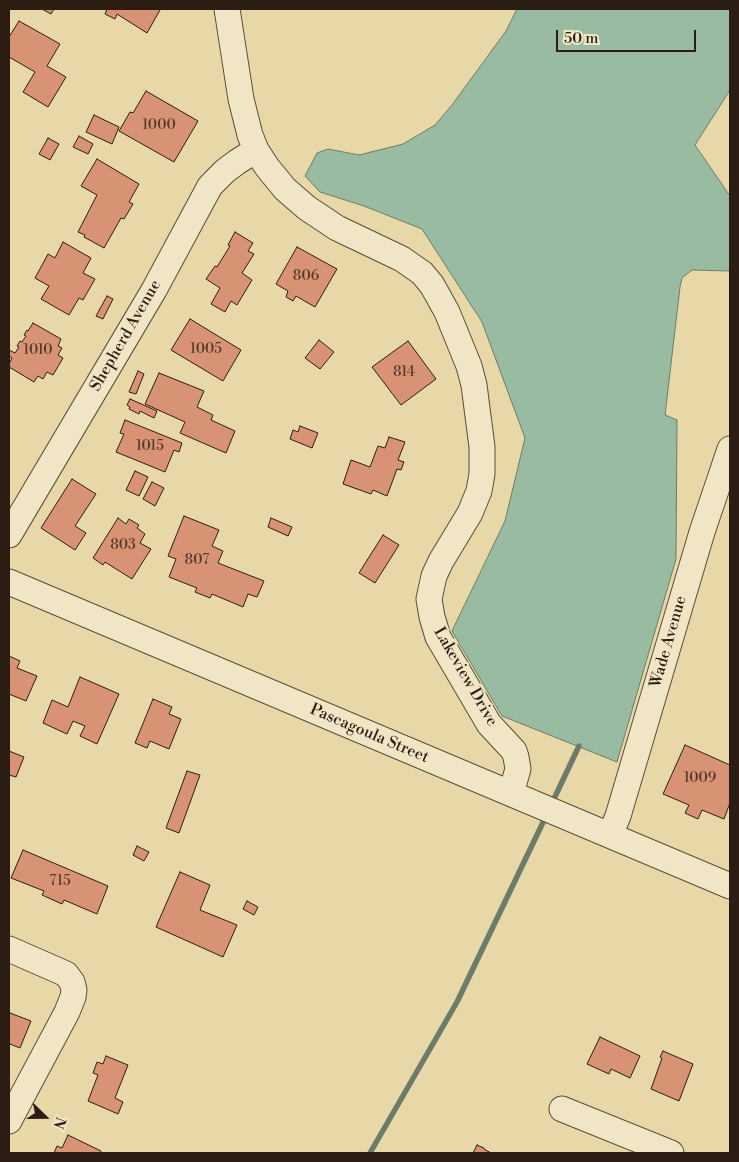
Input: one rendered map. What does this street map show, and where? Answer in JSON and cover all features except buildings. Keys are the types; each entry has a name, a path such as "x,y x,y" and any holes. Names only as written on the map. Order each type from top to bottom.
{"street":[{"name":"Lakeview Drive","path":"227,9 240,99 250,135 266,167 285,189 307,208 337,228 402,259 422,273 432,285 447,312 469,366 474,385 482,447 482,474 479,491 470,513 441,560 434,576 429,599 438,637 489,724 514,750 518,769 511,793"},
{"name":"Shepherd Avenue","path":"9,535 154,290 210,186 225,171 256,150"},
{"name":"Wade Avenue","path":"610,835 618,816 702,532 730,449"},
{"name":"Pascagoula Street","path":"9,582 730,886"},
{"path":"9,949 66,974 72,982 74,990 67,1012 9,1121"},
{"path":"562,1109 671,1153"}],"shaded area":[{"path":"517,9 730,9 730,90 695,145 730,196 730,271 692,270 682,278 665,415 677,420 676,559 617,762 502,716 452,631 505,521 525,438 482,322 422,229 364,206 320,192 305,176 317,153 328,149 359,155 403,144 435,125 452,105 506,31"}],"waterway":[{"path":"552,803 579,746"},
{"path":"370,1153 457,1002 547,814"}]}
